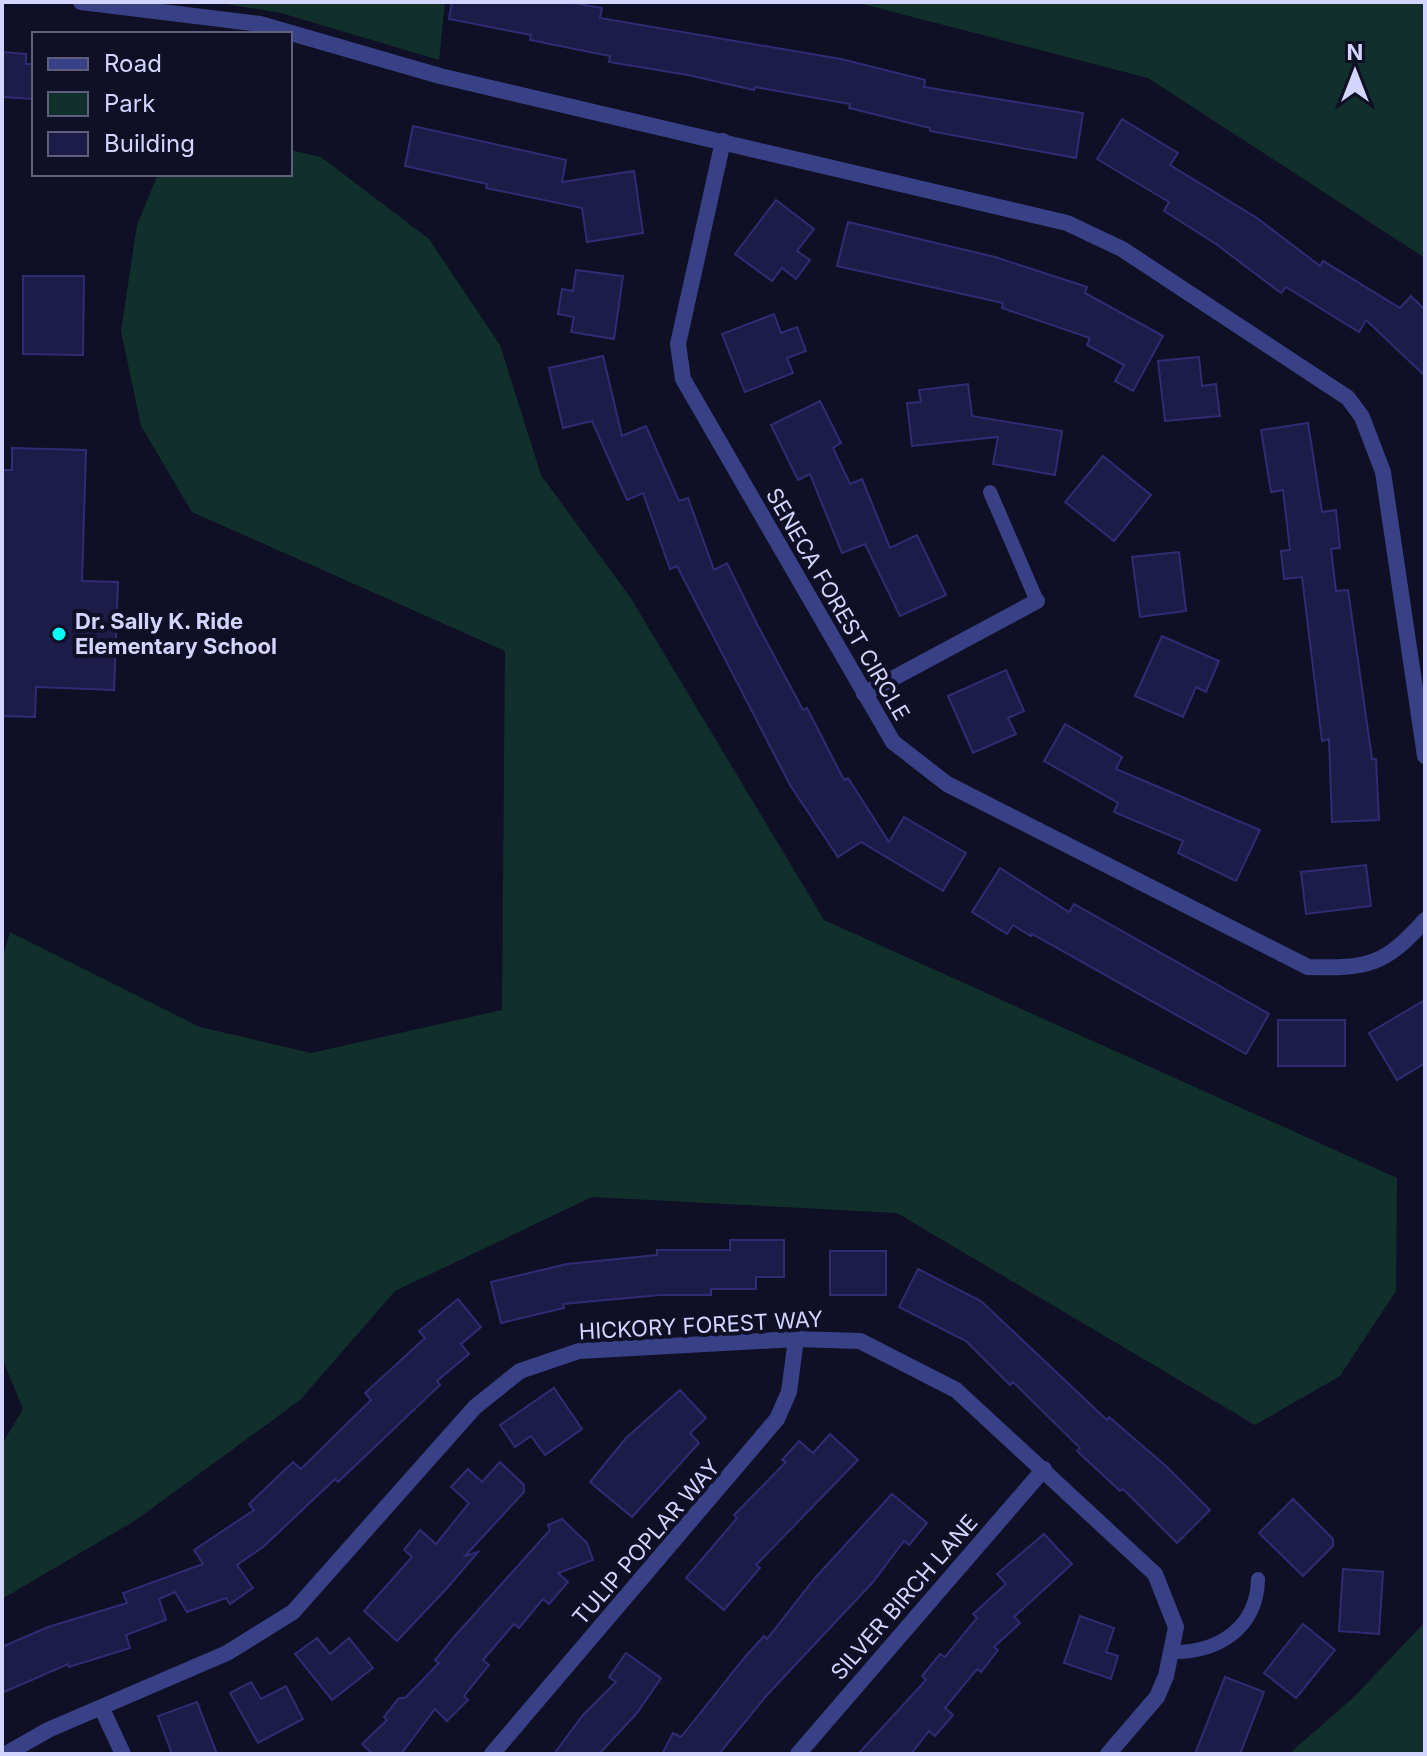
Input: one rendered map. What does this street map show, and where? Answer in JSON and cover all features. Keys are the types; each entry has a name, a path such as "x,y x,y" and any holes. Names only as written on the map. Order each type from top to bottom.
{"street":[{"path":"81,2 260,24 288,32"},
{"path":"292,33 440,76 1067,223 1122,249 1348,398 1362,417 1383,472 1425,756"},
{"name":"SENECA FOREST CIRCLE","path":"723,141 678,344 683,379 893,742 947,784 1287,960 1308,967 1355,969 1397,951 1425,920"},
{"path":"864,694 1037,601"},
{"name":"HICKORY FOREST WAY","path":"6,1754 48,1730 227,1653 293,1612 475,1407 520,1371 579,1351 796,1339 860,1341 956,1390 1155,1574 1169,1601 1176,1627 1166,1676 1157,1697 1108,1754"},
{"name":"TULIP POPLAR WAY","path":"492,1754 777,1419 789,1392 796,1339"},
{"name":"SILVER BIRCH LANE","path":"798,1754 1044,1469"},
{"path":"102,1709 123,1754"}],"lane":[{"path":"990,492 1037,601"},
{"path":"1171,1652 1208,1648 1238,1632 1254,1606 1258,1579"}],"green space":[{"path":"214,2 445,2 439,60 281,13"},
{"path":"855,2 1425,2 1425,258 1148,78"},
{"path":"292,150 321,157 429,239 500,345 541,475 630,597 824,920 1397,1178 1396,1291 1340,1376 1255,1425 897,1213 592,1197 395,1291 300,1400 136,1520 2,1599 2,1444 23,1409 2,1358 2,960 10,932 200,1027 311,1053 502,1010 505,651 192,512 141,426 121,331 137,225 157,176 292,176"},
{"path":"1425,1622 1425,1754 1289,1754 1355,1696"}],"building":[{"path":"452,2 568,2 602,8 600,18 841,59 925,80 924,87 1083,113 1076,158 930,131 930,128 849,108 850,104 755,87 754,90 609,62 610,56 530,40 531,35 449,19"},
{"path":"2,52 26,54 26,64 32,64 32,99 2,97"},
{"path":"1122,119 1178,153 1170,165 1257,218 1320,266 1323,261 1400,308 1411,296 1425,310 1425,376 1366,320 1359,332 1286,287 1281,293 1216,244 1164,211 1169,202 1097,159"},
{"path":"413,126 566,160 562,182 634,171 643,233 587,242 582,208 486,188 487,184 405,166"},
{"path":"776,200 814,229 797,251 810,260 796,279 782,268 772,281 735,254"},
{"path":"848,222 995,257 1087,287 1085,293 1163,336 1133,391 1115,381 1124,365 1087,345 1090,338 1002,308 1003,303 837,266"},
{"path":"576,270 623,276 614,339 571,332 574,317 558,314 562,289 573,291"},
{"path":"23,276 84,276 83,355 23,354"},
{"path":"774,314 781,333 797,327 806,351 787,358 793,373 745,392 722,334"},
{"path":"603,356 622,436 646,426 679,501 688,498 714,570 727,563 803,710 807,708 844,780 848,778 889,842 904,817 966,853 943,891 861,842 838,857 790,785 677,566 670,569 643,493 627,500 592,421 563,428 549,368"},
{"path":"1199,357 1202,386 1216,384 1220,416 1165,421 1158,361"},
{"path":"968,384 972,416 1062,431 1055,475 993,464 998,437 912,446 907,403 921,402 919,390"},
{"path":"820,401 841,443 833,448 850,484 862,479 890,548 917,535 946,595 900,616 865,544 842,553 810,474 798,480 771,425"},
{"path":"1308,423 1322,512 1336,510 1340,548 1331,549 1336,591 1348,590 1372,759 1376,759 1379,820 1332,822 1329,739 1322,741 1302,577 1284,579 1281,551 1290,550 1283,490 1271,492 1261,430"},
{"name":"Dr. Sally K. Ride Elementary School","path":"12,448 86,450 82,581 118,582 114,690 36,687 35,717 2,716 2,470 12,470"},
{"path":"1103,456 1151,495 1114,541 1065,502"},
{"path":"1179,552 1186,611 1140,617 1132,557"},
{"path":"1162,636 1219,661 1206,692 1196,687 1183,717 1135,696"},
{"path":"1006,670 1024,711 1008,718 1016,734 973,753 948,696"},
{"path":"1065,724 1122,757 1116,769 1260,830 1236,881 1178,853 1183,841 1114,812 1118,803 1044,761"},
{"path":"1366,865 1371,906 1306,914 1301,872"},
{"path":"1000,868 1069,912 1074,904 1269,1014 1246,1054 1032,934 1013,925 1007,934 972,912"},
{"path":"1425,1000 1425,1063 1397,1080 1369,1033"},
{"path":"1278,1020 1345,1020 1345,1066 1278,1066"},
{"path":"730,1240 784,1240 784,1277 756,1277 756,1289 711,1289 711,1295 660,1295 563,1304 564,1308 501,1323 491,1282 567,1264 657,1255 657,1250 730,1250"},
{"path":"830,1251 886,1251 886,1295 830,1295"},
{"path":"918,1269 981,1301 1107,1420 1109,1417 1167,1467 1210,1510 1177,1543 1123,1489 1120,1491 1077,1451 1080,1448 1013,1382 1010,1385 966,1341 899,1307"},
{"path":"458,1299 481,1327 461,1344 469,1354 437,1381 440,1385 338,1482 335,1479 263,1547 237,1565 253,1588 230,1604 226,1598 187,1612 175,1592 159,1599 166,1620 126,1635 130,1648 69,1667 68,1664 2,1693 2,1647 48,1627 127,1603 123,1593 203,1564 194,1550 254,1510 249,1504 293,1462 301,1469 371,1400 365,1393 425,1338 419,1331"},
{"path":"554,1388 582,1429 545,1455 531,1436 515,1447 500,1425"},
{"path":"680,1390 706,1418 690,1433 699,1443 632,1517 590,1482 626,1438"},
{"path":"830,1434 858,1460 756,1565 760,1568 724,1610 686,1578 737,1518 734,1515 786,1462 782,1460 799,1441 813,1453"},
{"path":"500,1462 524,1485 524,1492 465,1556 478,1552 397,1641 364,1611 412,1557 404,1550 420,1530 436,1544 469,1503 451,1487 468,1469 482,1482"},
{"path":"892,1494 927,1523 909,1545 904,1541 873,1582 767,1695 719,1754 662,1754 673,1733 681,1737 745,1657 764,1636 767,1639 815,1578"},
{"path":"1293,1499 1333,1539 1333,1546 1303,1576 1259,1533"},
{"path":"562,1519 587,1543 593,1560 558,1573 568,1582 549,1604 543,1599 519,1628 514,1624 483,1660 489,1665 464,1696 468,1700 447,1721 435,1709 401,1754 373,1754 362,1744 387,1720 384,1717 399,1698 405,1698 439,1663 435,1660 550,1530 548,1525"},
{"path":"1044,1534 1072,1564 1014,1617 1020,1623 994,1647 998,1650 981,1672 977,1669 945,1708 953,1715 935,1736 929,1731 911,1754 858,1754 926,1680 922,1676 940,1654 945,1657 977,1618 973,1614 1006,1584 997,1574"},
{"path":"1343,1569 1383,1572 1379,1634 1339,1631"},
{"path":"1080,1616 1114,1628 1106,1652 1118,1656 1111,1679 1064,1663"},
{"path":"1303,1624 1335,1650 1296,1698 1264,1673"},
{"path":"317,1638 330,1654 349,1638 373,1668 332,1700 295,1654"},
{"path":"626,1653 661,1678 637,1713 599,1754 554,1754 583,1715 616,1682 609,1677"},
{"path":"1225,1677 1264,1692 1240,1754 1195,1754"},
{"path":"251,1682 261,1699 286,1686 303,1719 258,1743 230,1693"},
{"path":"197,1702 217,1754 172,1754 158,1716"}],"place":[{"name":"Dr. Sally K. Ride Elementary School","path":"59,634"}]}
